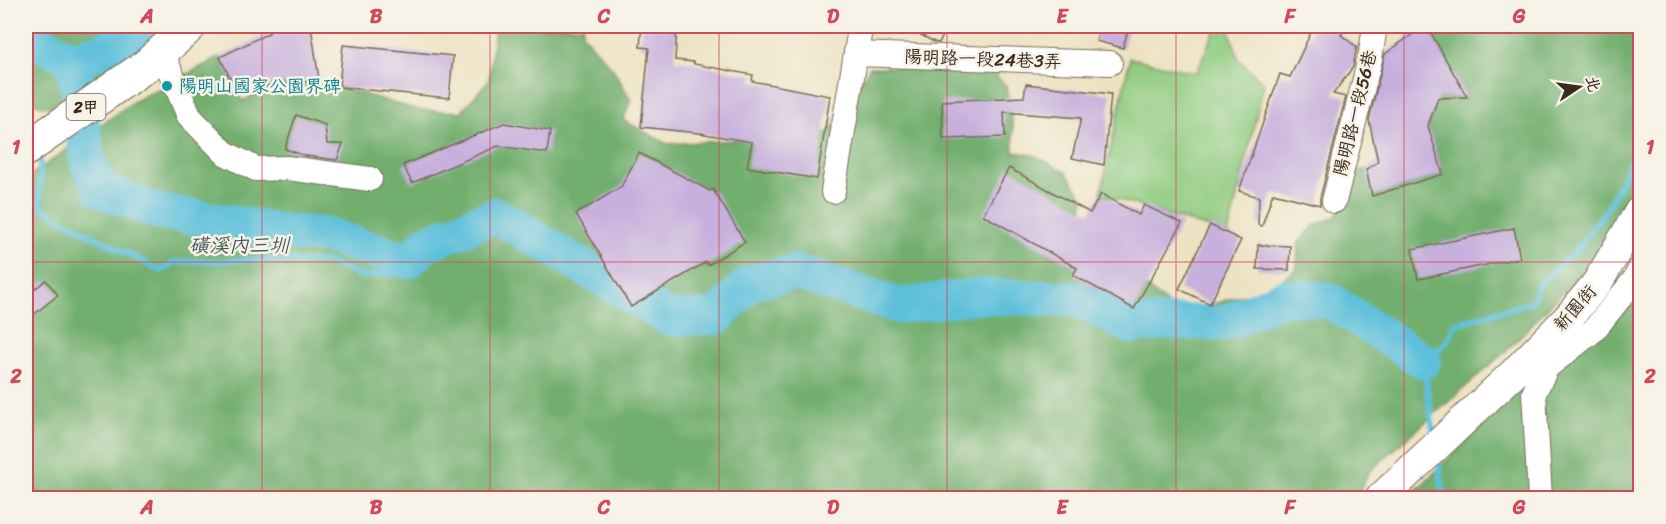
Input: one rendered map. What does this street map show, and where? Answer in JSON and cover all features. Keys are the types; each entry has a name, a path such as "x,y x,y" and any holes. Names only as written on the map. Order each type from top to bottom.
{"main road":[{"name":"2甲","path":"26,148 154,58 190,26"}],"street":[{"path":"833,191 858,35 862,26"},
{"name":"陽明路一段56巷","path":"1334,201 1370,59 1375,26"},
{"name":"陽明路一段24巷3弄","path":"856,54 1110,63"},
{"path":"154,58 189,116 225,153 256,169 287,168 370,179"},
{"name":"新園街","path":"1524,383 1568,318 1597,283 1641,211"},
{"name":"新園街","path":"1524,383 1594,330 1641,269"},
{"path":"1381,498 1524,383"},
{"path":"1524,383 1540,498"}],"green space":[{"path":"26,26 166,26 139,49 88,85 49,107 37,104 26,93"},
{"path":"495,26 583,26 582,34 613,69 631,100 623,120 667,144 809,136 829,132 870,67 988,68 1006,86 1013,126 1014,152 1033,155 1066,172 1084,199 1076,235 1086,253 1074,275 1133,309 1146,287 1171,306 1199,309 1272,288 1297,268 1298,243 1315,225 1335,217 1347,198 1352,174 1366,169 1373,196 1443,174 1428,126 1438,98 1467,97 1427,26 1640,26 1640,176 1605,248 1507,350 1369,472 1356,498 26,498 26,179 133,102 220,57 242,101 274,86 300,82 339,87 418,110 461,112 489,80"},
{"path":"1217,26 1228,26 1239,60 1264,84 1228,234 1101,194 1130,58 1196,73"},
{"path":"1640,287 1640,498 1408,498 1513,397 1610,326"}],"building":[{"path":"311,26 319,80 236,90 220,57 269,33 269,29"},
{"path":"642,26 677,26 675,60 753,75 752,81 830,96 817,179 747,167 752,142 699,133 641,127 649,48 640,47"},
{"path":"904,26 949,26 939,43"},
{"path":"1100,26 1129,26 1123,48 1096,41"},
{"path":"1314,26 1335,26 1344,30 1341,35 1357,47 1353,67 1333,94 1346,97 1320,205 1273,193 1262,226 1258,225 1259,197 1239,191 1280,74 1290,77"},
{"path":"1427,26 1467,97 1438,98 1428,126 1443,174 1372,196 1366,169 1378,162 1369,120 1385,54"},
{"path":"343,45 453,56 449,98 339,87"},
{"path":"1026,84 1111,94 1104,165 1072,158 1081,118 1004,112 1005,137 943,139 942,101 1024,97"},
{"path":"296,115 325,125 327,144 343,144 337,160 306,156 285,149"},
{"path":"504,123 550,131 547,153 498,146 412,183 403,165"},
{"path":"639,153 710,191 713,189 745,242 708,265 706,262 631,307 576,214 621,187"},
{"path":"1009,168 1090,213 1101,194 1139,215 1144,205 1182,223 1134,309 1073,275 1077,268 983,215"},
{"path":"1210,225 1241,240 1210,304 1179,289"},
{"path":"1514,228 1520,258 1418,279 1412,249"},
{"path":"1258,245 1290,246 1289,270 1257,269"},
{"path":"26,269 36,288 46,280 58,295 26,321"}],"waterway":[{"path":"26,34 70,59 119,43 144,26"},
{"path":"70,59 78,85 87,160 101,190 157,211 290,233 325,235 408,261 426,244 496,215 669,318 717,317 749,283 794,272 899,306 977,296 1078,299 1131,326 1166,322 1225,323 1284,297 1329,300 1423,361"},
{"path":"1434,436 1423,361 1447,342 1455,324 1532,302 1539,284 1573,254 1607,209 1640,143"},
{"name":"磺溪內三圳","path":"34,153 40,162 40,206 64,221 161,271 174,262 242,260 328,262 364,277 392,275 404,271 408,261"},
{"path":"1438,458 1444,498"}],"place":[{"name":"陽明山國家公園界碑","path":"167,86"}]}
